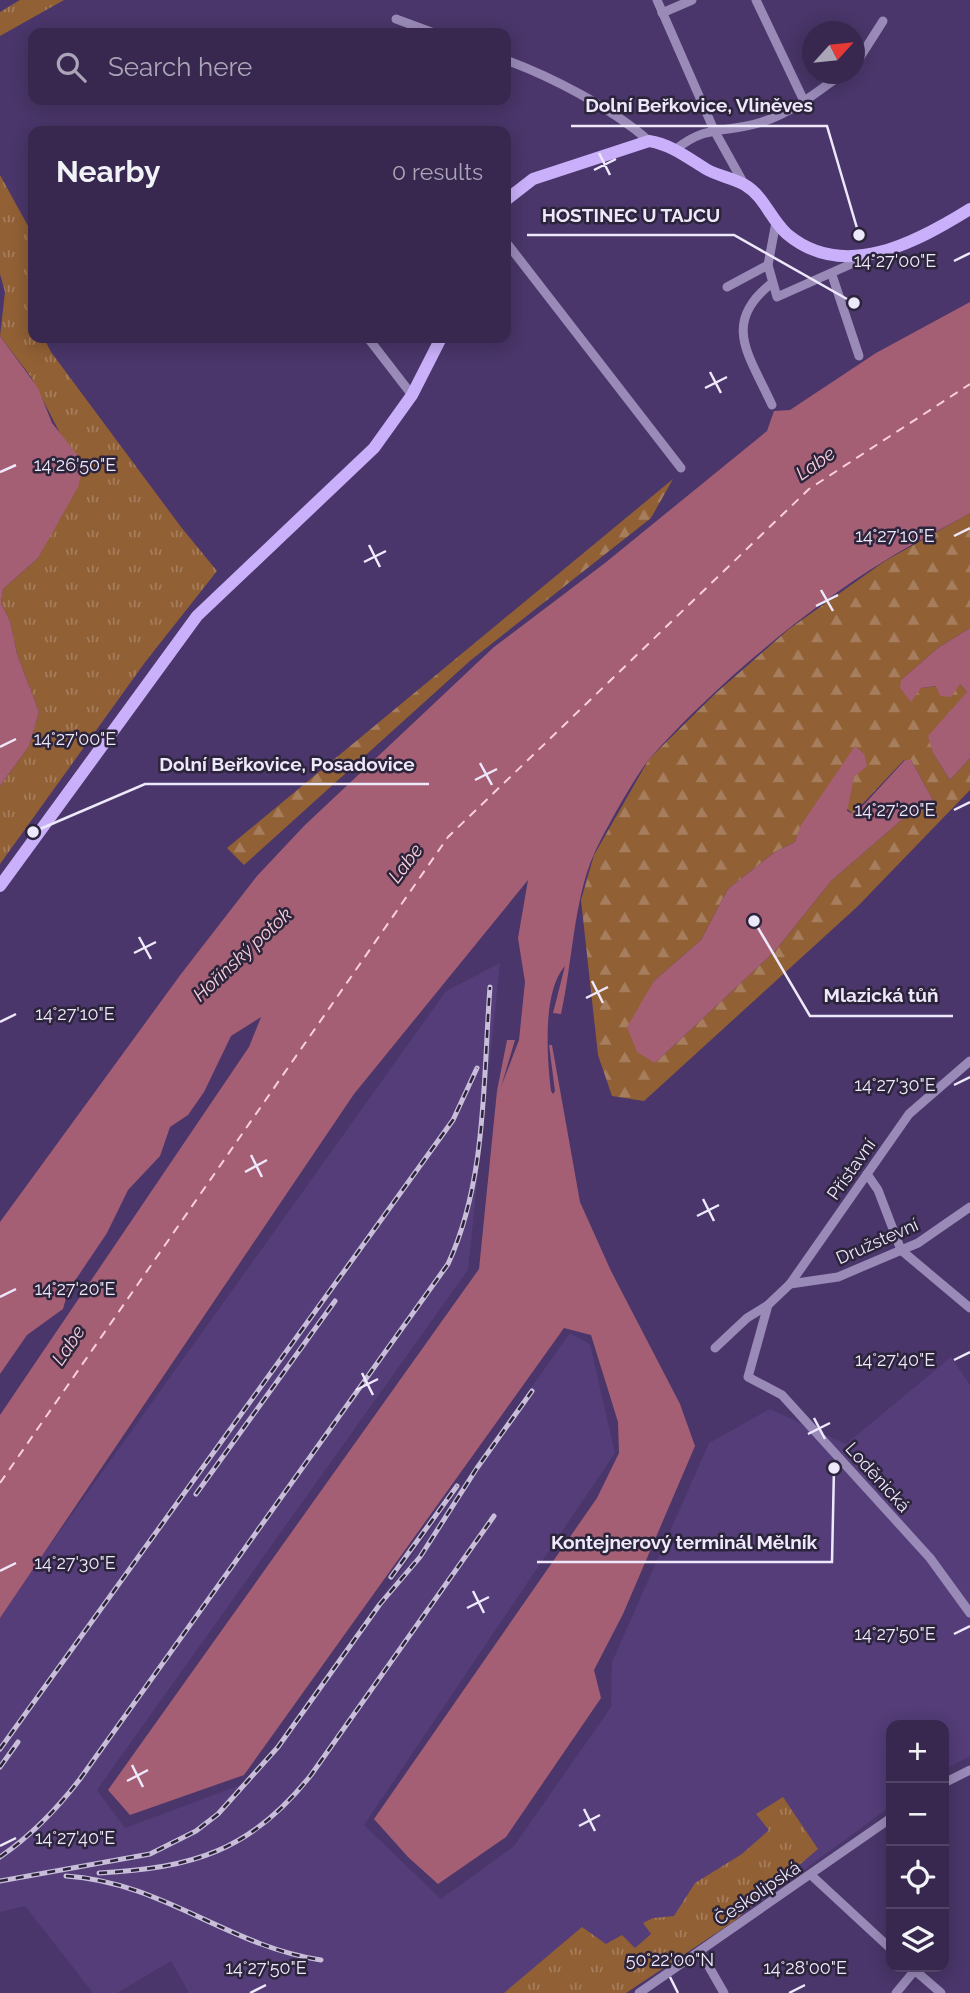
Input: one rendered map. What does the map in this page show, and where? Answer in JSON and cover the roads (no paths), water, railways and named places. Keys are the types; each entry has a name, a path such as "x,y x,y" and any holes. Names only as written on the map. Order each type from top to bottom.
{"street":[{"path":"657,0 714,130 744,184"},
{"path":"662,13 692,0"},
{"path":"756,0 804,101"},
{"path":"396,19 420,28"},
{"path":"865,49 883,21"},
{"path":"511,62 530,69 631,125 649,141"},
{"path":"674,150 708,130 761,123 804,101 828,84"},
{"path":"511,187 649,141 662,143 712,172 744,184 753,191 776,222 798,241 813,248 851,256 869,256"},
{"path":"776,222 768,265 777,297 832,275 869,256 925,236 970,209"},
{"path":"511,248 681,468"},
{"path":"727,287 768,265"},
{"path":"832,275 859,356"},
{"path":"772,283 755,295 747,307 741,331 772,405"},
{"path":"372,343 412,395"},
{"path":"0,886 197,616 374,448 412,395 438,343"},
{"name":"Přístavní","path":"715,1348 790,1284 909,1114 970,1061"},
{"path":"867,1174 878,1190 901,1250 970,1308"},
{"name":"Družstevní","path":"790,1284 838,1277 918,1243 970,1207"},
{"name":"Loděnická","path":"768,1305 748,1377 782,1395 930,1558 970,1613"},
{"path":"949,1780 970,1770"},
{"name":"Českolipská","path":"639,1993 886,1822"},
{"path":"811,1875 886,1944"},
{"path":"700,1951 724,1993"},
{"path":"896,1993 911,1972"},
{"path":"916,1972 941,1993"}],"water":[{"path":"970,302 970,513 886,560 793,625 731,677 651,757 612,818 587,872 561,1014 553,1013 565,966 553,992 548,1026 551,1091 553,1094 555,1091 549,1045 552,1045 580,1202 611,1271 680,1404 695,1446 623,1614 594,1670 601,1698 506,1837 438,1884 408,1857 374,1819 597,1498 619,1453 618,1422 591,1335 564,1328 244,1775 130,1815 108,1790 479,1269 497,1091 507,1040 515,1040 501,1087 519,1040 525,982 518,938 528,880 354,1094 0,1618 0,1415 249,1047 261,1017 231,1036 204,1092 188,1115 170,1127 160,1156 128,1190 107,1233 68,1291 63,1309 27,1335 0,1374 0,1222 181,974 257,876 304,826 494,647 605,563 767,431 774,411 790,410 876,353"},
{"path":"0,336 38,388 52,423 84,463 78,487 38,558 3,589 1,603 10,621 17,654 39,712 29,746 0,786"},
{"path":"970,628 970,758 950,780 933,753 928,736 967,692 960,684 951,697 940,696 936,686 921,688 911,702 900,688 901,680 938,648"},
{"path":"855,746 864,754 867,766 854,777 847,811 853,814 860,809 905,760 911,760 934,802 906,816 831,881 775,951 655,1063 637,1052 627,1027 654,981 701,940 728,889 775,852 795,842 801,825"}],"railway":[{"path":"0,1857 43,1821 80,1779 448,1264 461,1232 477,1163 490,987"},
{"path":"0,1749 453,1120 477,1068"},
{"path":"196,1494 335,1301"},
{"path":"0,1881 150,1854 196,1831 218,1814 278,1747 380,1604 420,1557 477,1468 532,1391"},
{"path":"391,1577 457,1486"},
{"path":"99,1873 192,1860 218,1851 266,1822 311,1775 494,1516"},
{"path":"0,1767 18,1742"},
{"path":"66,1876 101,1881 133,1890 255,1942 287,1953 321,1960"}],"place":[{"name":"Dolní Beřkovice, Vliněves","path":"859,235"},
{"name":"HOSTINEC U TAJCU","path":"854,303"},
{"name":"Dolní Beřkovice, Posadovice","path":"33,832"},
{"name":"Mlazická tůň","path":"754,921"},
{"name":"Kontejnerový terminál Mělník","path":"834,1468"}],"water label":[{"name":"Labe","path":"815,463"},
{"name":"Labe","path":"405,863"},
{"name":"Hořínský potok","path":"242,954"},
{"name":"Labe","path":"68,1345"}]}
